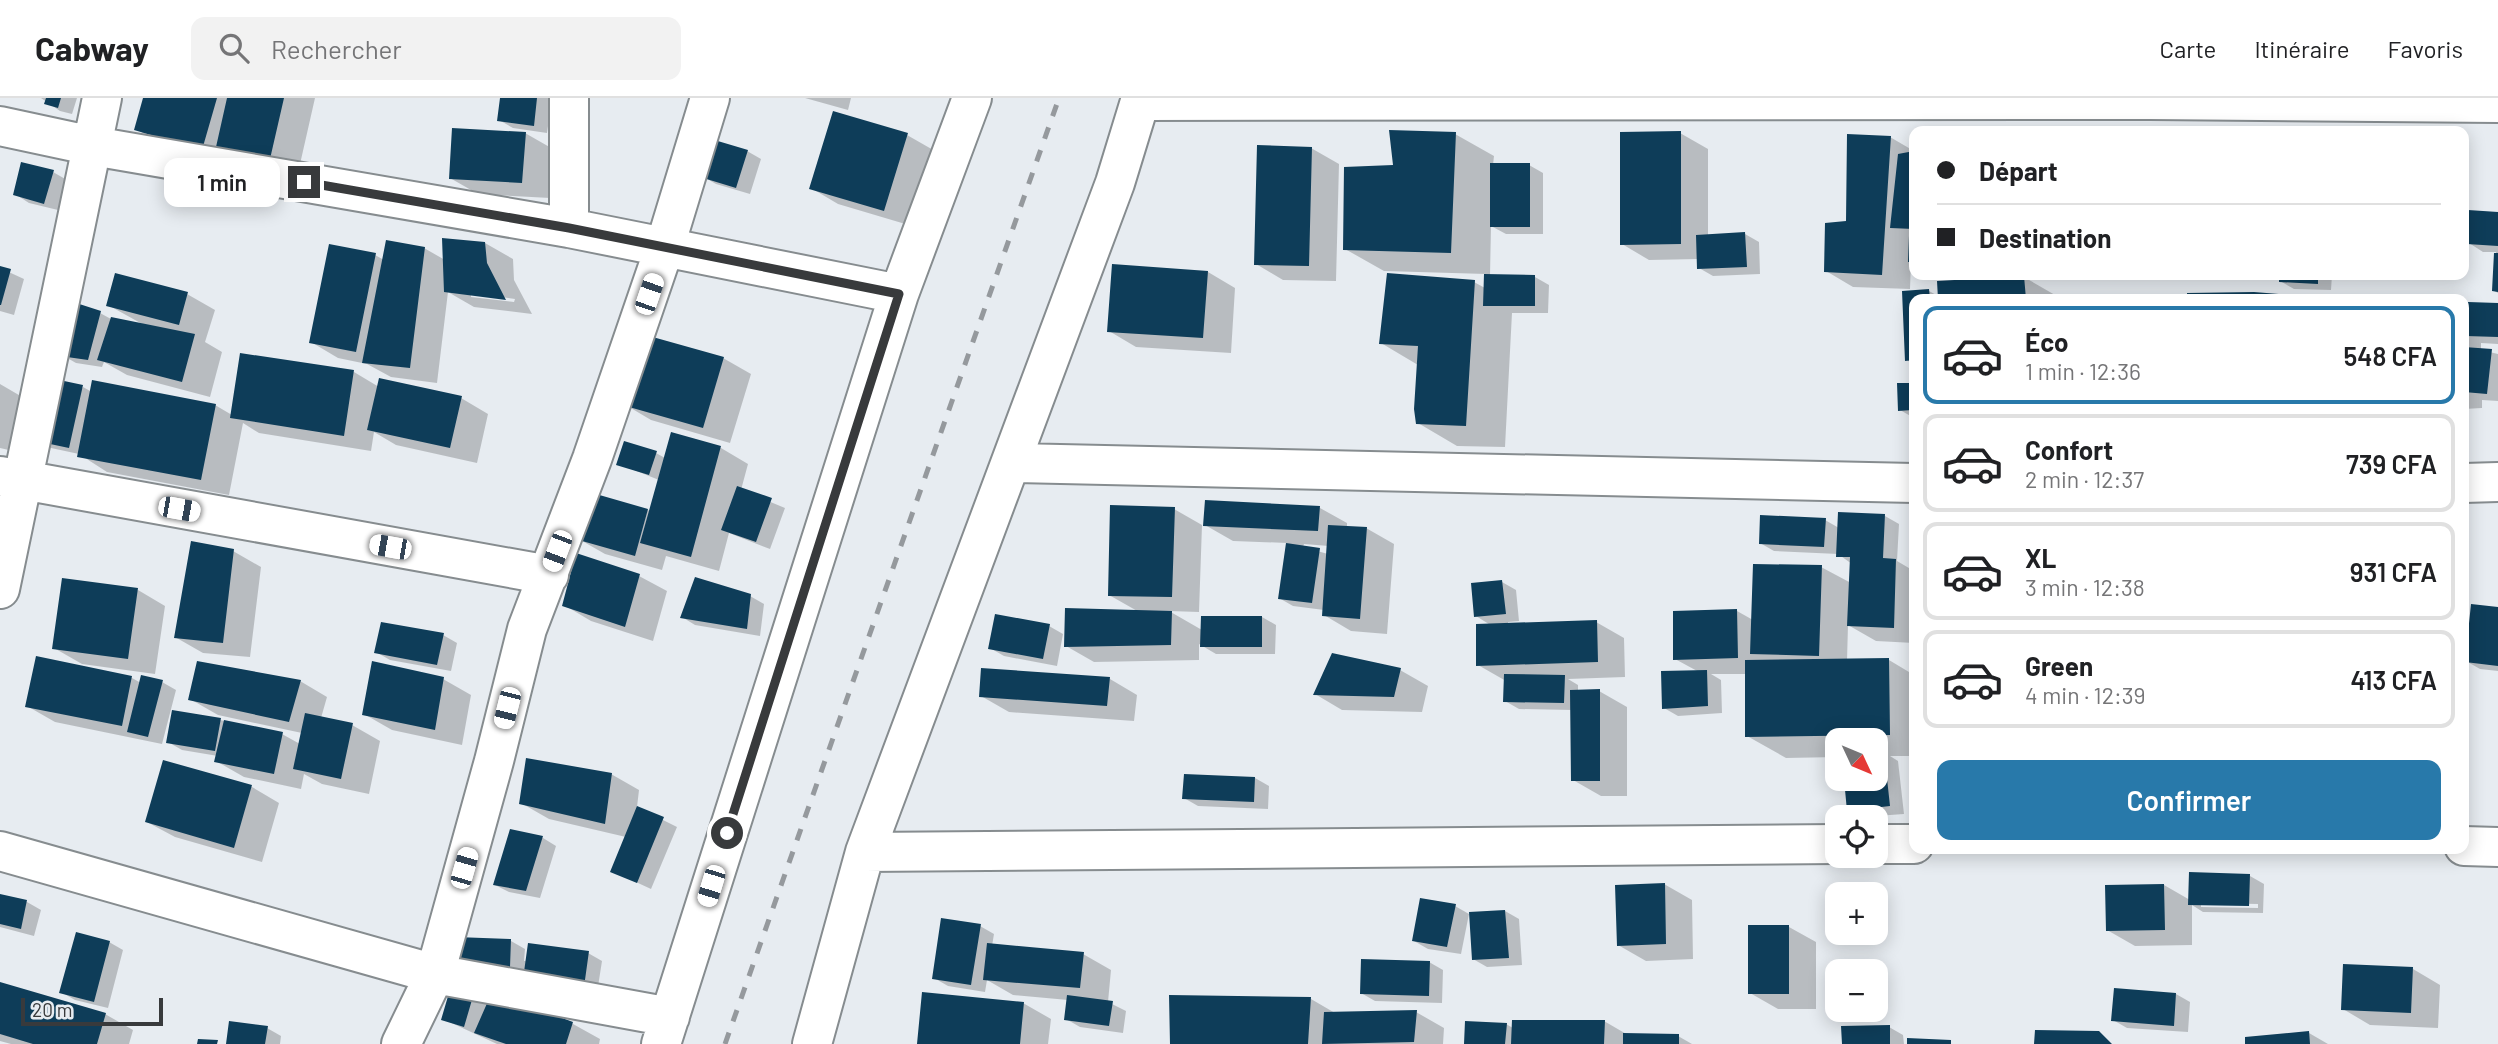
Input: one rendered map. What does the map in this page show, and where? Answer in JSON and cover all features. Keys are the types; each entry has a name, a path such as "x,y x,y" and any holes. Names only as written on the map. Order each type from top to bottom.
{"street":[{"path":"0,589 10,479 93,146 102,98"},
{"path":"569,98 569,228"},
{"path":"401,1044 435,975 527,629 592,459 665,246 710,98"},
{"path":"0,851 435,975 666,1030 775,676 899,294 972,98"},
{"path":"812,1044 866,852 1115,183 1141,99 2498,103"},
{"path":"0,126 93,146 569,228 899,294"},
{"path":"1011,463 1909,483"},
{"path":"10,479 549,575"},
{"path":"2469,483 2498,482"},
{"path":"866,852 1825,844"},
{"path":"1888,844 1909,844"},
{"path":"2469,846 2498,847"}],"building":[{"path":"46,98 61,98 58,108 44,104"},
{"path":"143,98 217,98 202,150 134,130"},
{"path":"227,98 284,98 270,159 216,147"},
{"path":"500,98 537,98 534,126 497,121"},
{"path":"833,111 908,133 884,211 809,189"},
{"path":"452,128 526,132 522,183 449,179"},
{"path":"1389,130 1456,132 1451,253 1343,250 1344,167 1393,165"},
{"path":"1681,131 1681,244 1620,245 1620,132"},
{"path":"1847,134 1891,136 1882,275 1824,272 1825,223 1846,221"},
{"path":"711,139 748,150 736,188 700,177"},
{"path":"1257,145 1312,147 1309,266 1254,265"},
{"path":"1909,152 1909,229 1890,228 1898,154"},
{"path":"21,162 54,170 44,204 13,195"},
{"path":"1490,163 1530,163 1530,227 1490,227"},
{"path":"2469,210 2498,212 2498,246 2469,244"},
{"path":"1745,232 1747,267 1697,269 1696,235"},
{"path":"442,238 485,242 487,263 506,300 444,292"},
{"path":"386,240 425,247 410,368 362,363"},
{"path":"329,244 376,253 356,352 309,343"},
{"path":"2494,253 2498,253 2498,292 2492,291"},
{"path":"1112,264 1208,271 1203,338 1107,332"},
{"path":"0,266 11,269 1,305 0,305"},
{"path":"115,273 188,292 179,325 106,306"},
{"path":"1387,273 1475,280 1466,426 1416,424 1414,409 1418,346 1379,344"},
{"path":"1484,274 1535,275 1535,306 1483,306"},
{"path":"2024,280 2026,294 1938,294 1937,281"},
{"path":"2318,280 2318,284 2279,282"},
{"path":"1929,289 1930,294 1909,294 1909,361 1905,361 1902,291"},
{"path":"2254,292 2278,294 2187,294"},
{"path":"70,301 101,311 88,360 60,356"},
{"path":"2469,302 2498,303 2498,337 2469,336"},
{"path":"111,317 195,334 182,382 97,360"},
{"path":"642,334 724,357 703,428 622,405"},
{"path":"2469,347 2492,349 2487,394 2469,392"},
{"path":"240,353 354,370 344,436 230,418"},
{"path":"50,378 83,385 69,448 36,441"},
{"path":"379,378 462,396 450,448 367,430"},
{"path":"92,380 216,404 201,480 77,457"},
{"path":"1897,383 1909,383 1909,410 1898,411"},
{"path":"671,432 721,446 691,557 640,543"},
{"path":"624,441 657,451 649,475 616,465"},
{"path":"737,486 772,498 756,542 721,530"},
{"path":"589,492 648,509 635,556 575,539"},
{"path":"1205,500 1320,506 1318,531 1203,526"},
{"path":"1110,505 1175,507 1172,597 1108,596"},
{"path":"1838,512 1885,514 1883,558 1896,559 1894,628 1847,626 1850,557 1836,557"},
{"path":"1760,515 1826,518 1824,547 1759,544"},
{"path":"1328,525 1367,527 1360,619 1322,616"},
{"path":"191,541 234,549 223,643 174,638"},
{"path":"1286,543 1320,548 1312,603 1278,599"},
{"path":"576,553 640,574 625,627 562,606"},
{"path":"1753,564 1822,565 1819,656 1750,654"},
{"path":"695,577 751,594 747,629 680,618"},
{"path":"62,578 138,588 128,659 52,649"},
{"path":"1502,580 1506,614 1474,617 1471,583"},
{"path":"2471,604 2498,607 2498,666 2469,662"},
{"path":"1065,608 1172,611 1171,645 1064,647"},
{"path":"1737,609 1738,658 1673,660 1673,611"},
{"path":"995,614 1050,624 1043,659 988,649"},
{"path":"1201,616 1262,616 1262,647 1200,647"},
{"path":"1597,620 1598,662 1476,666 1476,624"},
{"path":"381,622 444,633 437,665 374,653"},
{"path":"1332,653 1401,668 1394,697 1313,695"},
{"path":"36,656 132,676 122,726 25,707"},
{"path":"1889,658 1890,735 1888,728 1825,728 1825,736 1745,737 1745,660"},
{"path":"197,661 301,680 289,722 188,700"},
{"path":"372,661 444,677 435,730 362,715"},
{"path":"981,668 1110,677 1107,706 979,697"},
{"path":"1707,670 1708,706 1662,709 1661,671"},
{"path":"1504,674 1565,675 1564,703 1503,702"},
{"path":"141,675 163,680 148,737 127,732"},
{"path":"1600,689 1600,781 1571,781 1570,690"},
{"path":"172,710 221,718 215,751 166,743"},
{"path":"305,713 353,723 341,779 293,769"},
{"path":"224,720 283,732 274,774 214,762"},
{"path":"526,758 612,773 605,824 519,804"},
{"path":"163,760 252,785 234,848 145,822"},
{"path":"1184,774 1255,777 1254,802 1182,799"},
{"path":"1888,788 1890,806 1846,805 1845,791 1888,791"},
{"path":"637,806 664,817 637,883 610,872"},
{"path":"510,829 543,836 526,891 493,885"},
{"path":"2189,872 2250,874 2249,906 2188,905"},
{"path":"1665,883 1666,944 1617,946 1615,885"},
{"path":"2164,884 2165,930 2106,931 2105,885"},
{"path":"0,894 27,900 21,929 0,924"},
{"path":"1420,898 1456,904 1447,947 1412,941"},
{"path":"1505,910 1509,958 1472,960 1469,912"},
{"path":"941,918 981,924 971,985 932,979"},
{"path":"1748,925 1789,925 1789,994 1748,994"},
{"path":"76,932 110,941 94,1002 59,993"},
{"path":"456,937 511,939 510,967 455,966"},
{"path":"528,943 589,951 584,987 524,972"},
{"path":"987,943 1084,952 1080,988 983,980"},
{"path":"1361,959 1430,961 1429,996 1360,994"},
{"path":"2343,964 2413,967 2411,1013 2341,1010"},
{"path":"0,982 106,1013 97,1044 33,1044 0,1034"},
{"path":"451,986 474,993 464,1027 441,1020"},
{"path":"2114,988 2176,993 2174,1026 2111,1021"},
{"path":"492,992 573,1022 566,1044 506,1044 474,1033"},
{"path":"922,992 1024,1002 1020,1044 917,1044"},
{"path":"1067,995 1113,1001 1109,1026 1064,1020"},
{"path":"1169,995 1311,997 1308,1044 1170,1044"},
{"path":"1417,1010 1414,1042 1322,1044 1324,1012"},
{"path":"1512,1020 1605,1020 1604,1044 1511,1044"},
{"path":"229,1021 268,1026 265,1044 226,1044"},
{"path":"1465,1021 1507,1023 1505,1044 1464,1044"},
{"path":"1890,1025 1890,1044 1842,1044 1841,1026"},
{"path":"2035,1030 2099,1031 2112,1044 2034,1044"},
{"path":"2309,1031 2310,1044 2245,1044 2245,1037"},
{"path":"1623,1033 1679,1034 1679,1044 1623,1044"},
{"path":"1907,1038 1951,1040 1951,1044 1907,1044"},
{"path":"198,1039 218,1040 217,1044 197,1044"}],"railway":[{"path":"725,1044 1059,98"}],"route":[{"path":"304,182 665,246 899,294 727,833"}]}
